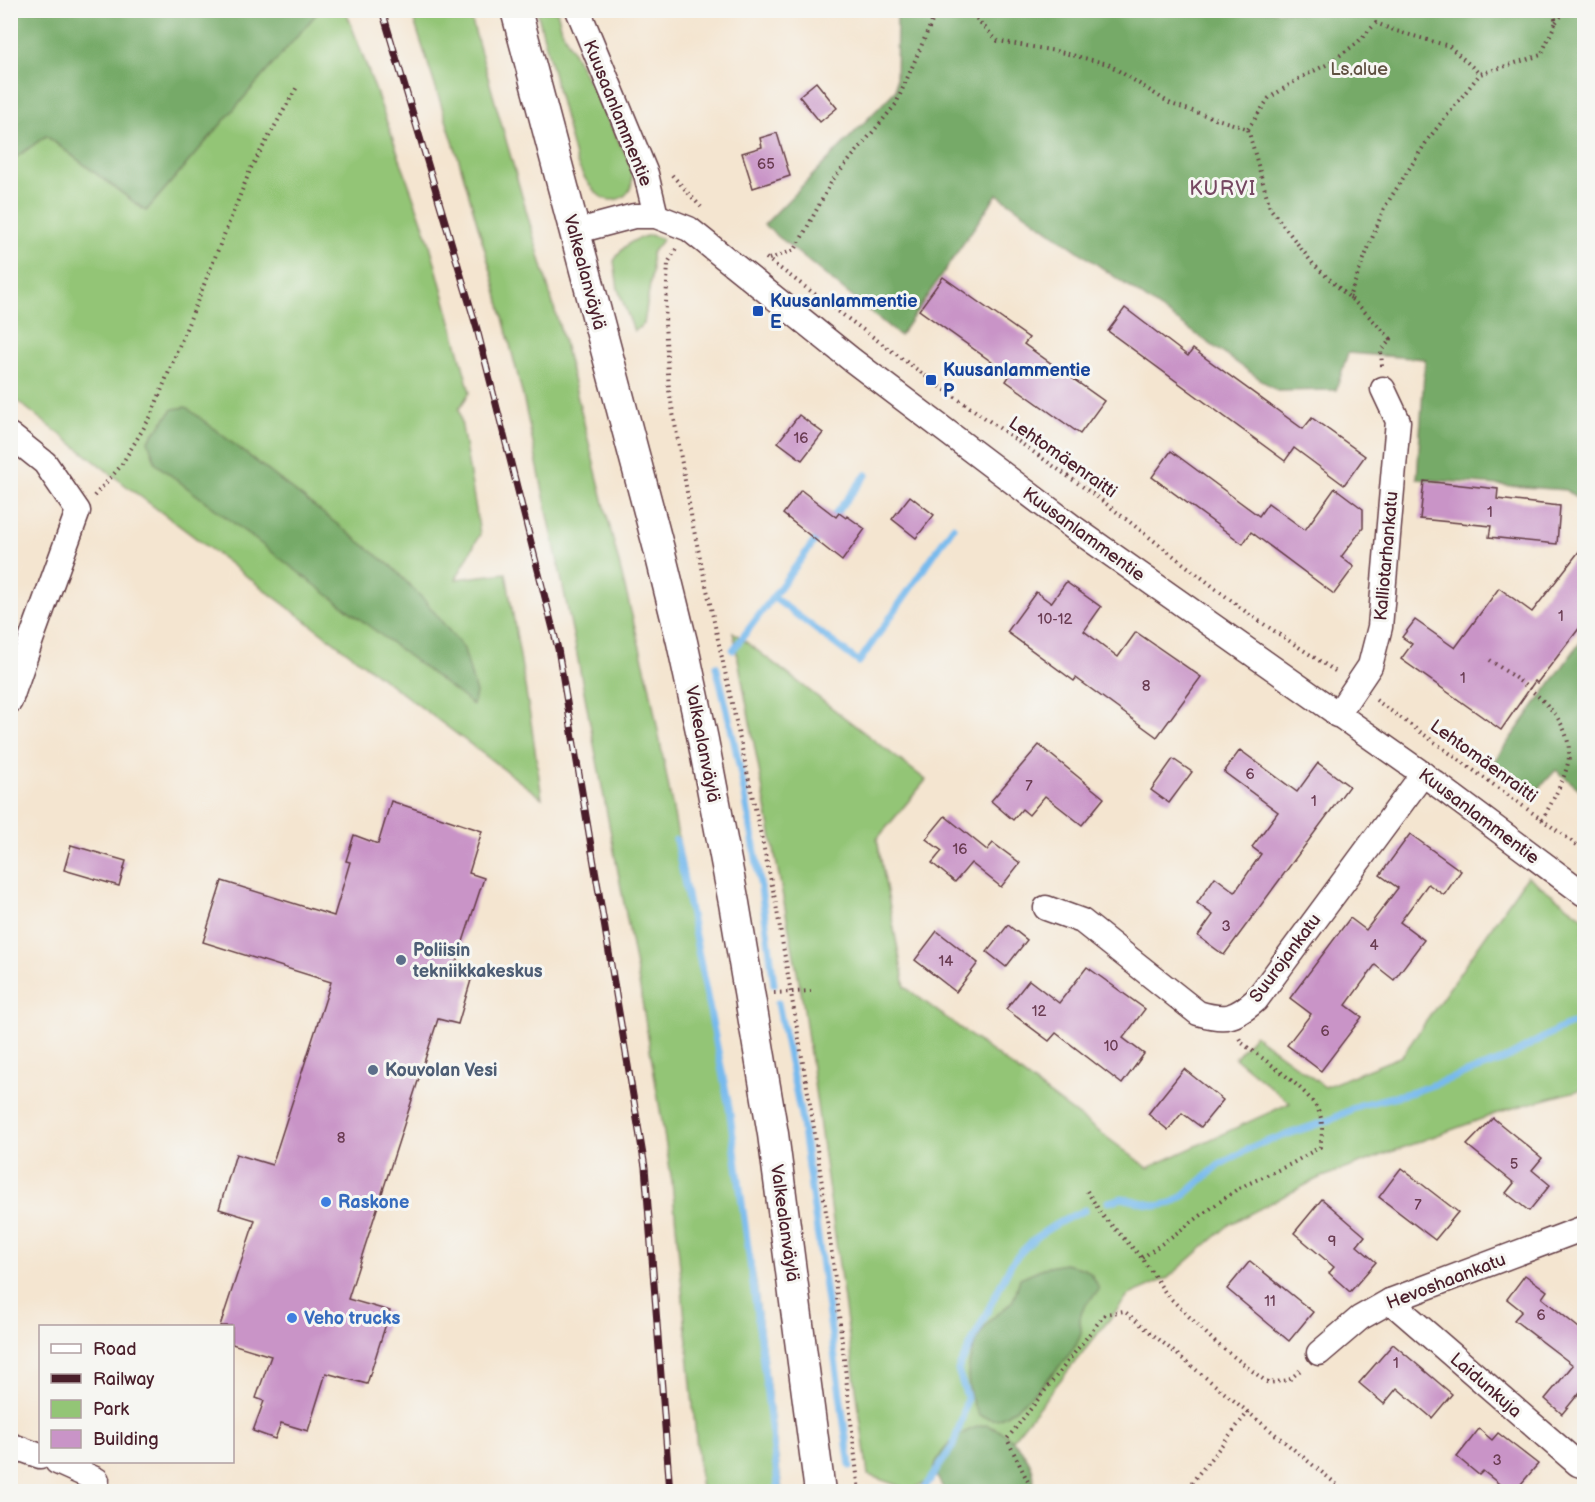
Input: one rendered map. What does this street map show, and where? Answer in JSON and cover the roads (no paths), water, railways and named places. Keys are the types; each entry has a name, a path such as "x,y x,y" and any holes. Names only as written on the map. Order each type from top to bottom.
{"main road":[{"name":"Valkealanväylä","path":"516,10 682,642 734,903 750,997 774,1145 820,1491"}],"street":[{"name":"Kuusaanlammentie","path":"578,10 646,174 656,216"},
{"name":"Kuusanlammentie","path":"574,232 634,216 656,216 689,229 861,366 1074,528 1423,774 1584,894"},
{"name":"Kalliotarhankatu","path":"1337,715 1370,666 1380,627 1398,421 1383,389"},
{"path":"10,435 45,463 78,511 10,701"},
{"name":"Suurojankatu","path":"1046,908 1082,921 1198,1013 1213,1018 1229,1018 1243,1011 1256,1000 1423,774"},
{"name":"Hevoshaankatu","path":"1319,1353 1360,1318 1390,1301 1584,1228"},
{"name":"Laidunkuja","path":"1390,1301 1578,1464 1584,1466"},
{"path":"10,1445 39,1456"},
{"path":"60,1463 96,1486"}],"waterway":[{"path":"828,523 866,475"},
{"path":"773,597 859,662 953,527"},
{"path":"733,650 820,534"},
{"path":"716,666 735,744 750,824 774,984"},
{"path":"676,840 729,1107 779,1492"},
{"path":"778,1003 801,1116 850,1466"},
{"path":"1108,1202 1122,1198 1157,1206 1172,1203 1219,1165 1256,1145 1330,1120 1360,1105 1413,1092 1503,1060 1557,1030 1584,1019"},
{"path":"923,1490 953,1446 967,1397 958,1370 1011,1264 1044,1232 1085,1210"}],"railway":[{"path":"382,10 477,329 558,649 645,1167 670,1492"}],"place":[{"name":"Kuusanlammentie E","path":"758,311"},
{"name":"Kuusanlammentie P","path":"931,380"},
{"name":"Poliisin tekniikkakeskus","path":"401,960"},
{"name":"Kouvolan Vesi","path":"373,1070"},
{"name":"Raskone","path":"326,1202"},
{"name":"Veho trucks","path":"292,1318"}],"district":[{"name":"KURVI","path":"1223,188"}],"park label":[{"name":"Ls.alue","path":"1359,69"}]}
